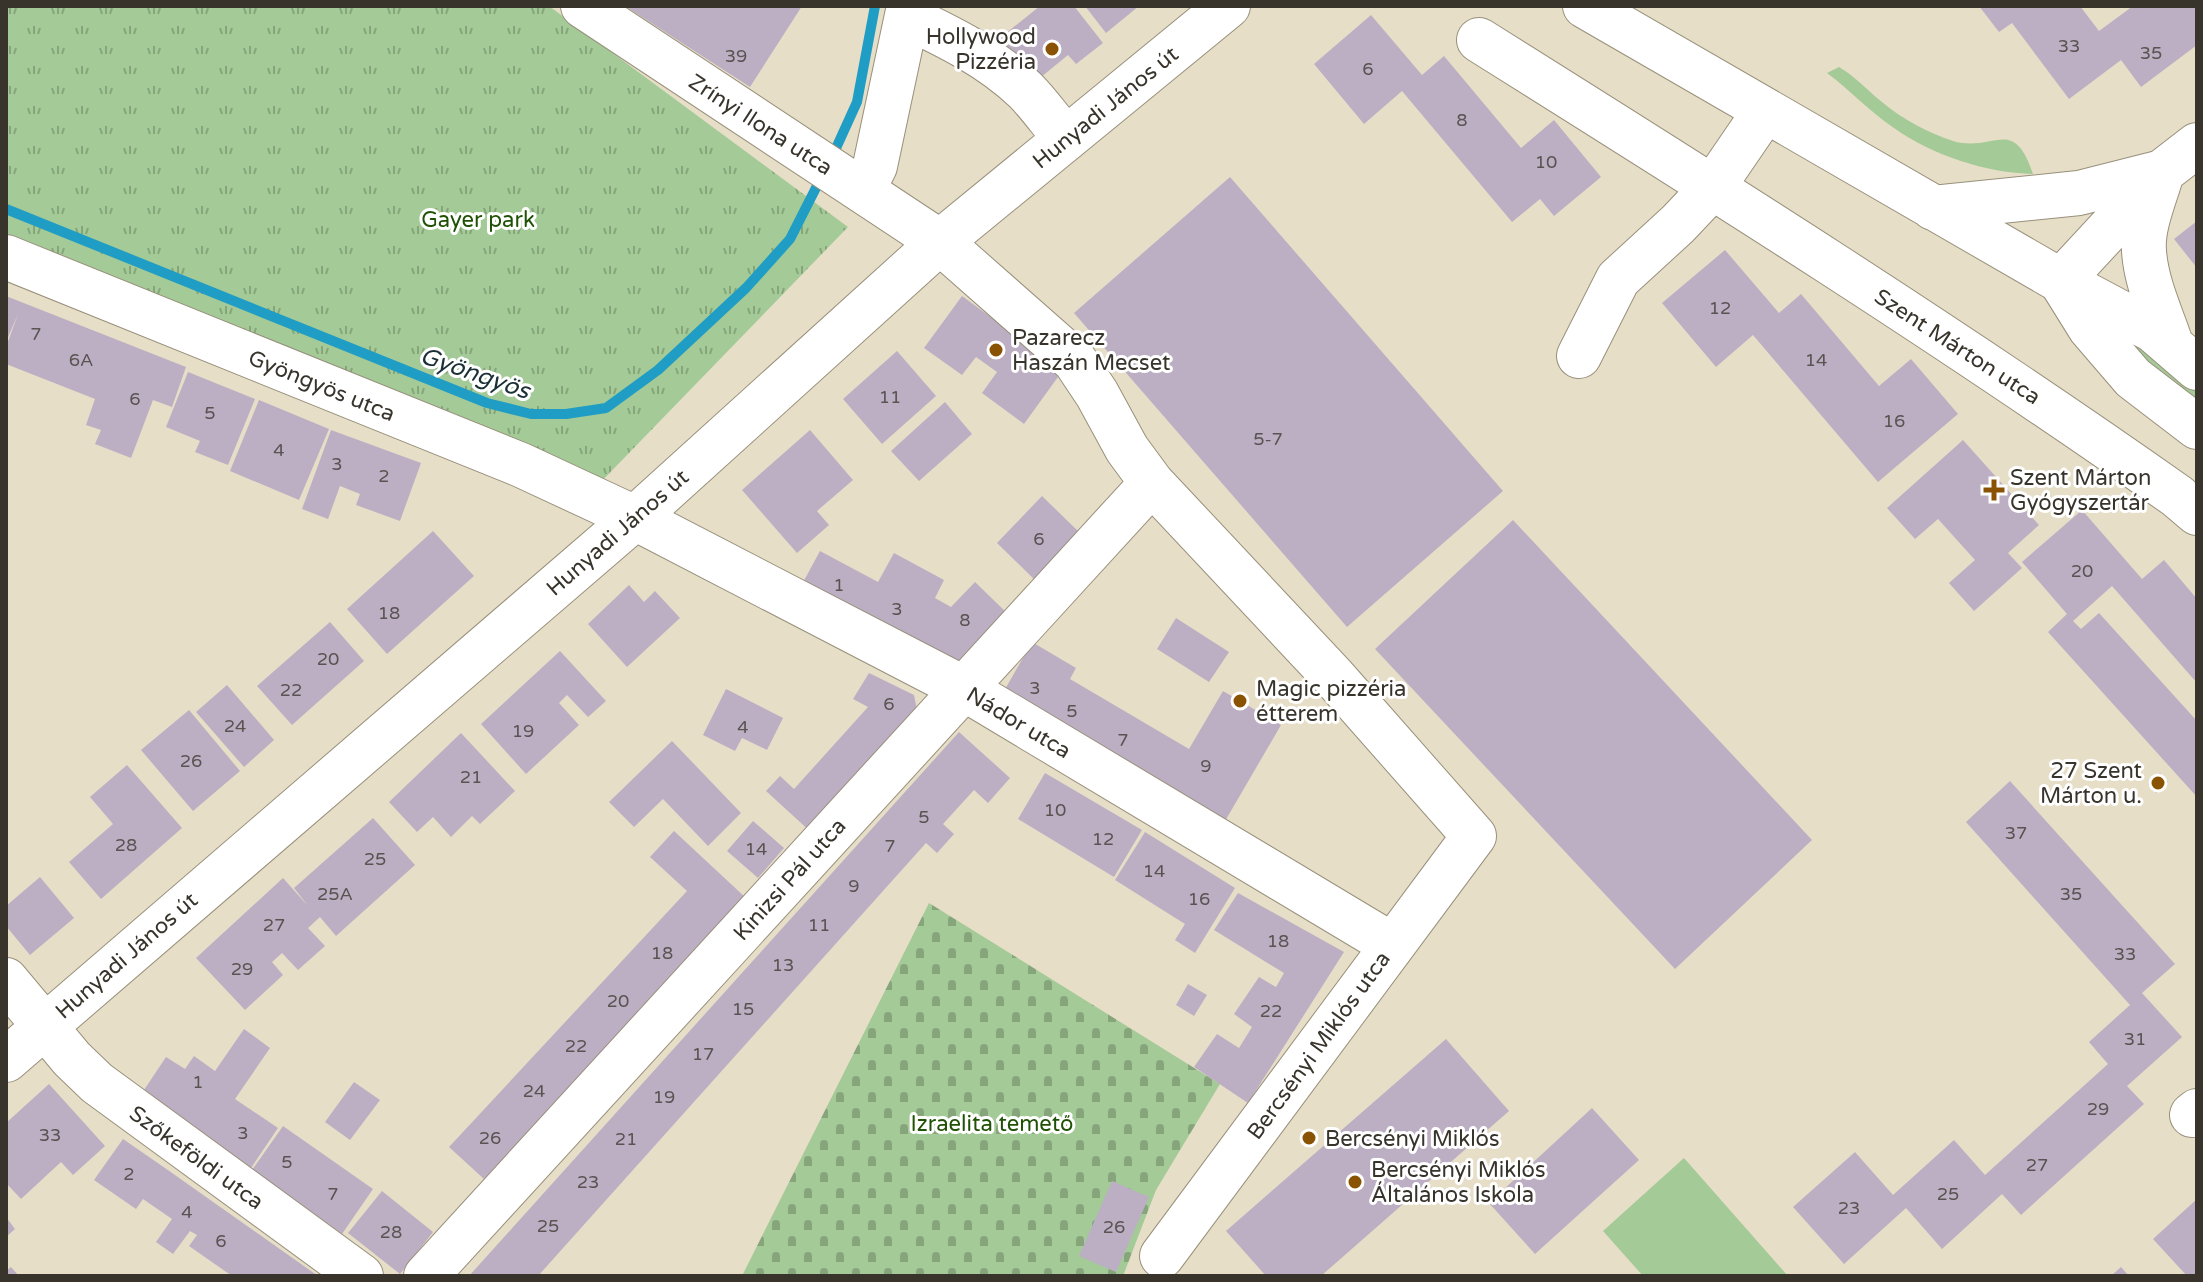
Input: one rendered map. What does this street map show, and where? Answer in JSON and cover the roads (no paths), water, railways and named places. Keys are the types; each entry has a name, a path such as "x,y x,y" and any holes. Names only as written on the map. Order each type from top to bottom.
{"street":[{"name":"Zrínyi Ilona utca","path":"583,6 940,242 1075,361 1127,449 1152,483 1333,676 1474,836"},
{"name":"Hunyadi János út","path":"6,1060 635,518 940,242 1228,6"},
{"path":"1585,6 1933,208 2153,330 2184,356"},
{"path":"857,186 875,166 908,11 996,66 1025,91 1066,139"},
{"name":"Szent Márton utca","path":"1479,40 1713,187 2037,398 2197,513"},
{"path":"1579,356 1618,279 1713,187 1765,111"},
{"path":"2061,281 2162,172 2197,145"},
{"path":"1933,208 2079,193 2162,172"},
{"path":"2162,172 2144,249 2152,288 2184,356"},
{"name":"Gyöngyös utca","path":"6,257 521,465 635,518"},
{"path":"2061,281 2090,328 2133,378 2197,427"},
{"name":"Kinizsi Pál utca","path":"426,1276 1152,483"},
{"name":"Nádor utca","path":"635,518 963,688 1392,945"},
{"name":"Bercsényi Miklós utca","path":"1162,1256 1474,836"},
{"name":"Szőkeföldi utca","path":"6,980 97,1083 361,1276"}],"waterway":[{"name":"Gyöngyös","path":"832,157 857,102 875,6"},
{"name":"Gyöngyös","path":"6,209 487,403 531,414 566,414 606,408 658,370 746,288 790,239 823,174"}],"place":[{"name":"Hollywood Pizzéria","path":"1052,49"},
{"name":"Pazarecz Haszán Mecset","path":"996,350"},
{"name":"Szent Márton Gyógyszertár","path":"1994,490"},
{"name":"Magic pizzéria étterem","path":"1240,701"},
{"name":"27 Szent Márton u.","path":"2158,783"},
{"name":"Bercsényi Miklós","path":"1309,1138"},
{"name":"Bercsényi Miklós Általános Iskola","path":"1355,1182"}],"park label":[{"name":"Gayer park","path":"478,219"},
{"name":"Izraelita temető","path":"992,1123"}]}
